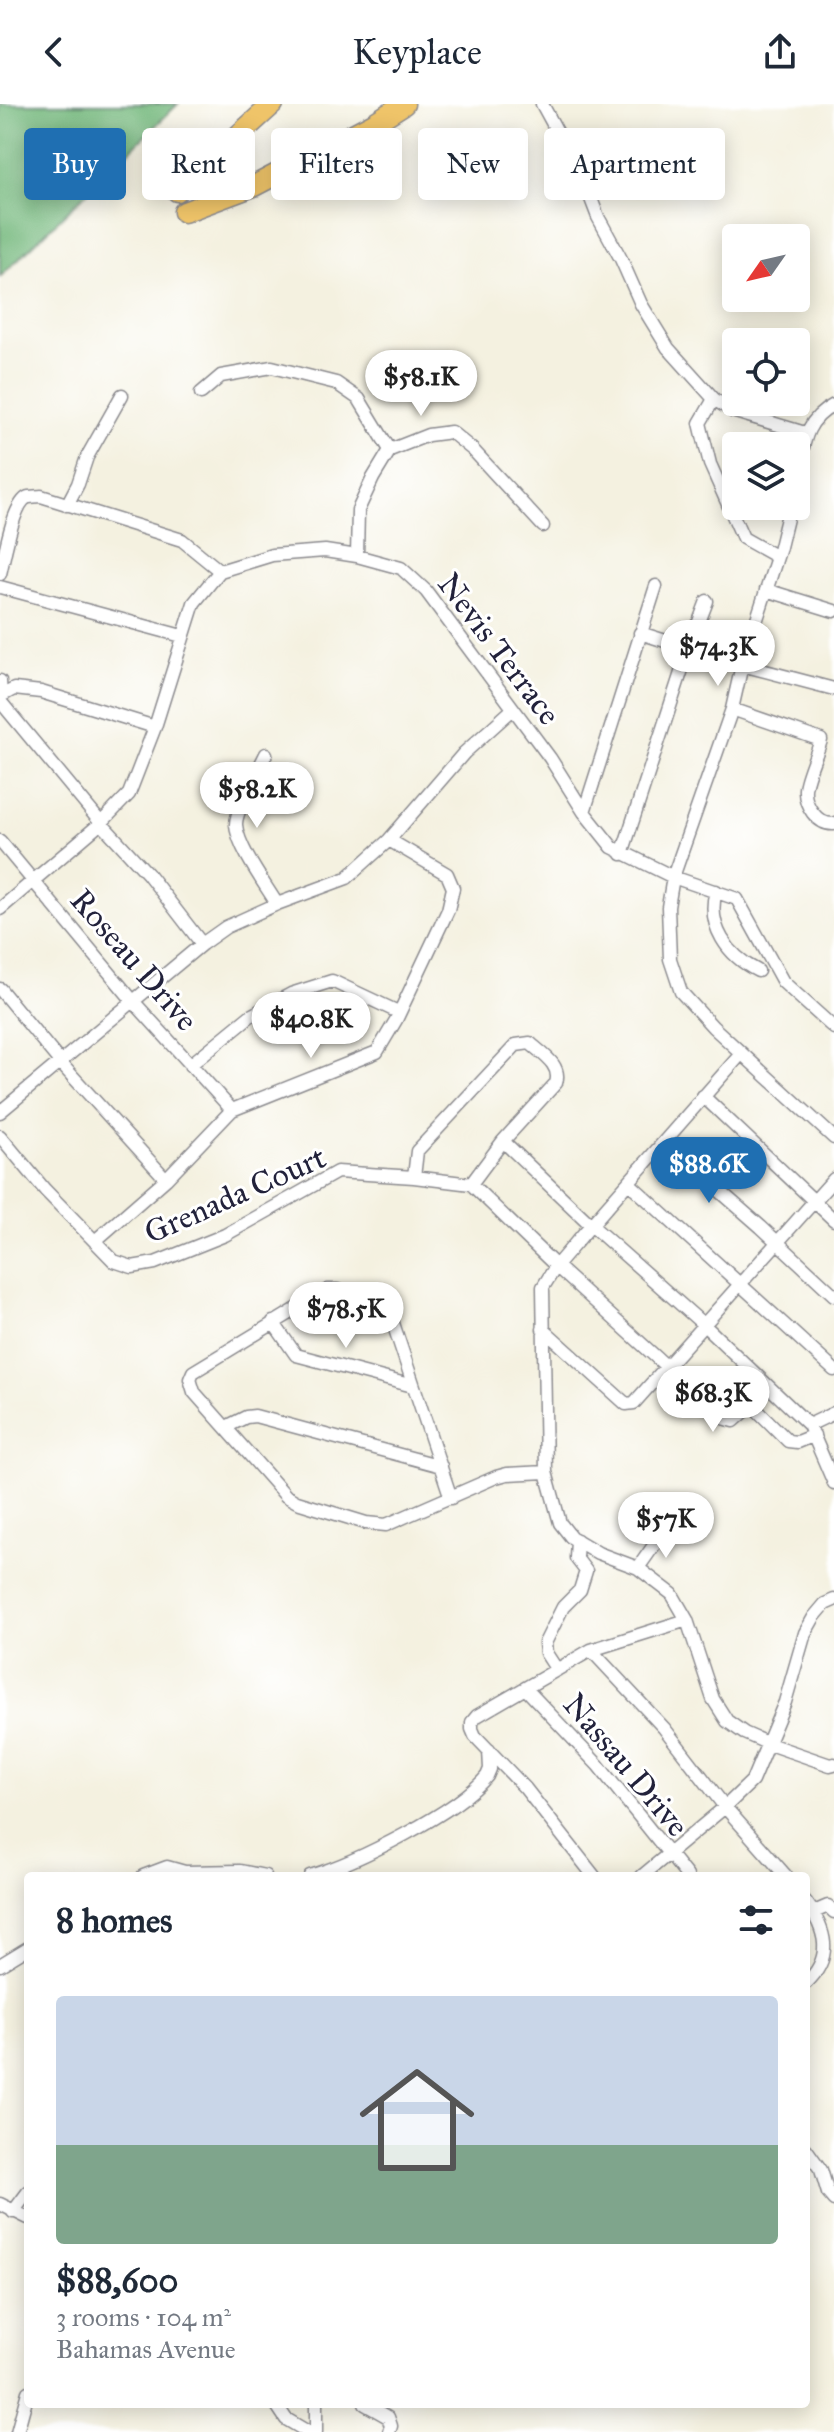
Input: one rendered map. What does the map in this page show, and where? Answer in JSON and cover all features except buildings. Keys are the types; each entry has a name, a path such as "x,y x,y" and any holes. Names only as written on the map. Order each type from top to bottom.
{"highway":[{"path":"247,128 273,104"},
{"path":"184,212 254,186 404,104"}],"street":[{"path":"542,104 585,183 598,217 641,304 668,348 714,399 732,411 802,432"},
{"path":"201,393 221,376 272,367 336,383 359,399 390,450"},
{"path":"67,505 87,457 122,395"},
{"path":"714,399 700,423 710,464 743,538 777,557"},
{"path":"806,432 824,410 834,405"},
{"path":"357,556 358,510 373,478 390,450 428,435 451,432 473,450 543,526"},
{"path":"0,574 21,503 29,497 41,496 182,540 220,571 194,603 155,727 129,794 101,823 0,909"},
{"path":"786,520 742,665 732,709 673,877 668,907 670,959 681,992 741,1054 834,1138"},
{"name":"Nevis Terrace","path":"220,571 272,555 325,551 401,568 426,591 612,847 673,877 716,891"},
{"path":"584,812 656,586"},
{"path":"0,587 182,636"},
{"path":"766,590 834,611"},
{"path":"622,854 707,601"},
{"path":"640,633 742,665 834,689"},
{"path":"0,681 0,698 101,823 148,874 202,944"},
{"path":"0,698 14,689 41,692 155,727"},
{"path":"0,1112 226,927 347,878 389,840 464,753 513,709"},
{"path":"732,709 834,744"},
{"path":"821,740 805,789 813,815 827,824 834,824"},
{"path":"266,754 236,824 243,846 277,904"},
{"path":"95,1241 166,1179 232,1110 377,1052 396,1020 448,910 453,888 447,874 389,840"},
{"name":"Roseau Drive","path":"0,841 133,1001 232,1110"},
{"path":"758,971 733,956 715,926 716,891 737,899 783,982 834,1028"},
{"path":"190,1065 250,1016 291,994 332,981 398,1012"},
{"path":"0,989 60,1062 166,1179"},
{"path":"414,1177 417,1151 516,1045 530,1043 558,1071 556,1083 503,1141 471,1184 723,1418 730,1422 752,1405 788,1441 797,1442 834,1413"},
{"path":"741,1054 556,1266 543,1287 546,1472 560,1523 571,1537 598,1553 638,1568 672,1594 687,1620 718,1708 727,1721 769,1744 834,1764"},
{"path":"703,1096 834,1220"},
{"name":"Grenada Court","path":"0,1136 45,1190 114,1261 132,1267 155,1263 225,1235 337,1172 471,1184"},
{"path":"503,1141 591,1225 704,1325 812,1430 833,1479"},
{"path":"664,1142 834,1295"},
{"path":"543,1329 626,1404 634,1403 834,1179"},
{"path":"629,1183 834,1370"},
{"path":"451,1498 390,1314 384,1305 328,1290 193,1372 190,1379 194,1392 286,1496 375,1526 386,1525 451,1498 507,1474 546,1472"},
{"path":"273,1322 296,1355 413,1386"},
{"path":"226,1427 255,1416 441,1466"},
{"path":"638,1568 664,1531"},
{"path":"557,1670 546,1653 545,1643 563,1607 580,1590 586,1576 586,1571 576,1558 577,1540"},
{"path":"647,1872 752,1781 769,1744 805,1633 825,1604 834,1600"},
{"path":"591,1872 532,1797 475,1736 472,1722 477,1716 591,1650 687,1620"},
{"path":"591,1650 664,1728 725,1807 782,1872"},
{"name":"Nassau Drive","path":"526,1689 598,1765 684,1872"},
{"path":"321,1872 356,1859 441,1814 487,1776 490,1769 489,1750"},
{"path":"154,1872 167,1867 185,1872 245,1872"},
{"path":"810,1978 822,1964 824,1945 822,1927 810,1907 828,1906 834,1912"},
{"path":"0,1965 24,1950"},
{"path":"810,2155 821,2170 828,2193 834,2200"},
{"path":"13,2212 24,2197"},
{"path":"0,2204 24,2216"},
{"path":"17,2432 24,2407"},
{"path":"279,2408 286,2419 308,2432"},
{"path":"316,2408 316,2432"},
{"path":"372,2408 391,2420 389,2432"}],"green space":[{"path":"0,104 178,104 153,128 142,128 142,139 126,155 126,128 24,128 24,200 79,200 0,277"}]}
